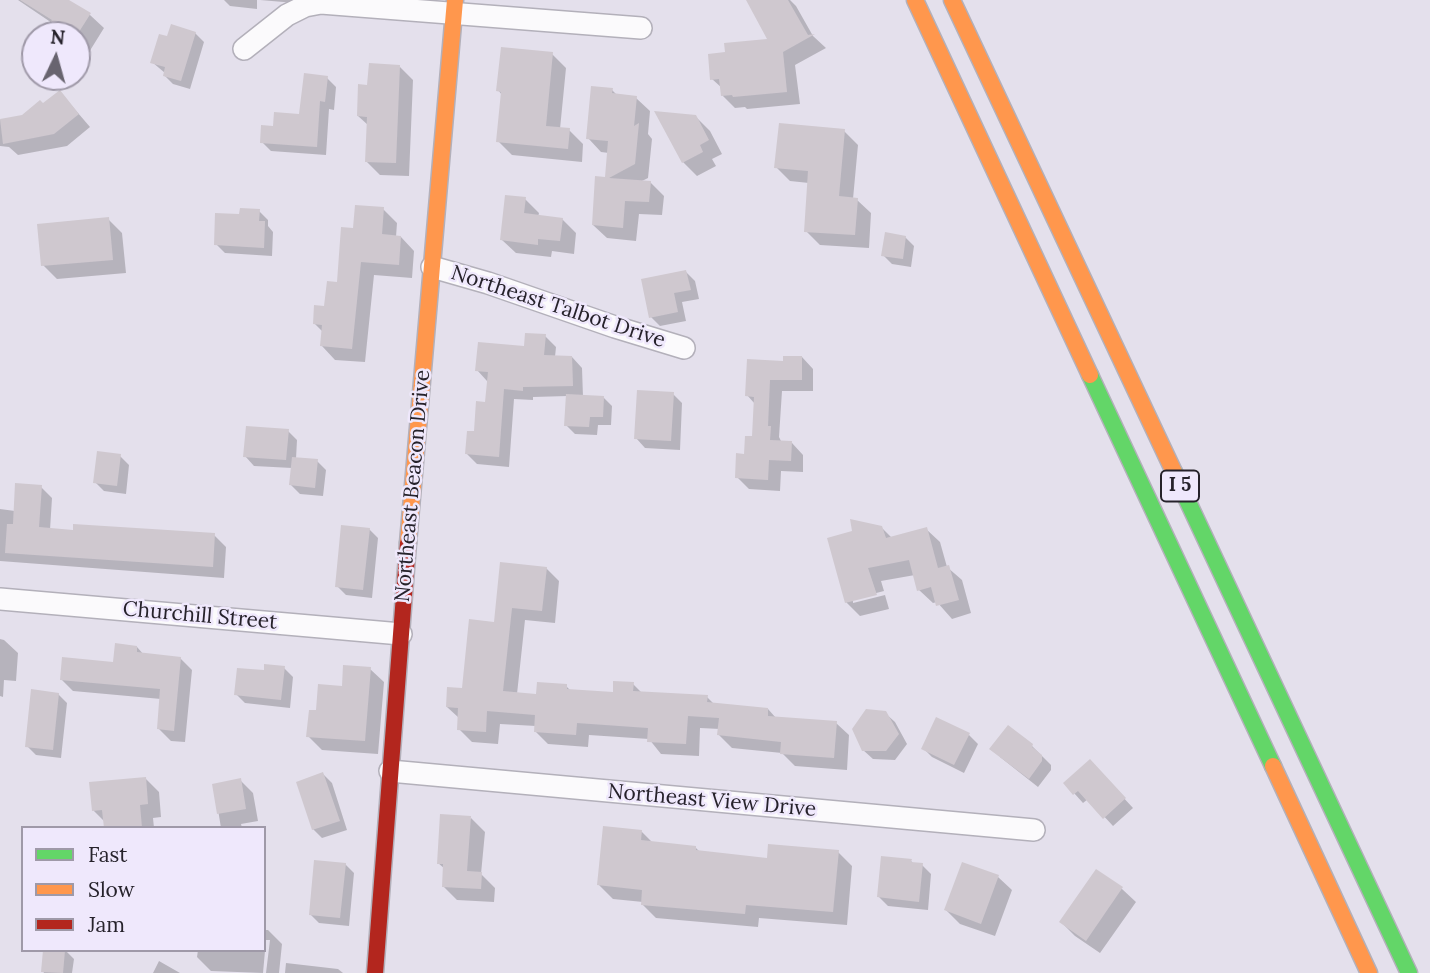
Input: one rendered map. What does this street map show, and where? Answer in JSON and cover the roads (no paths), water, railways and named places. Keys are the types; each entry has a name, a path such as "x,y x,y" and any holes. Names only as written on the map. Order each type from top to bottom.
{"main road":[{"name":"I 5","path":"915,0 1369,973"},
{"name":"I 5","path":"952,0 1409,973"},
{"name":"Northeast Beacon Drive","path":"375,973 454,7"}],"street":[{"path":"244,50 287,15 306,6 321,3 454,7 641,28"},
{"name":"Northeast Talbot Drive","path":"432,267 684,348"},
{"name":"Churchill Street","path":"0,599 401,634"},
{"name":"Northeast View Drive","path":"390,771 1034,830"}]}
